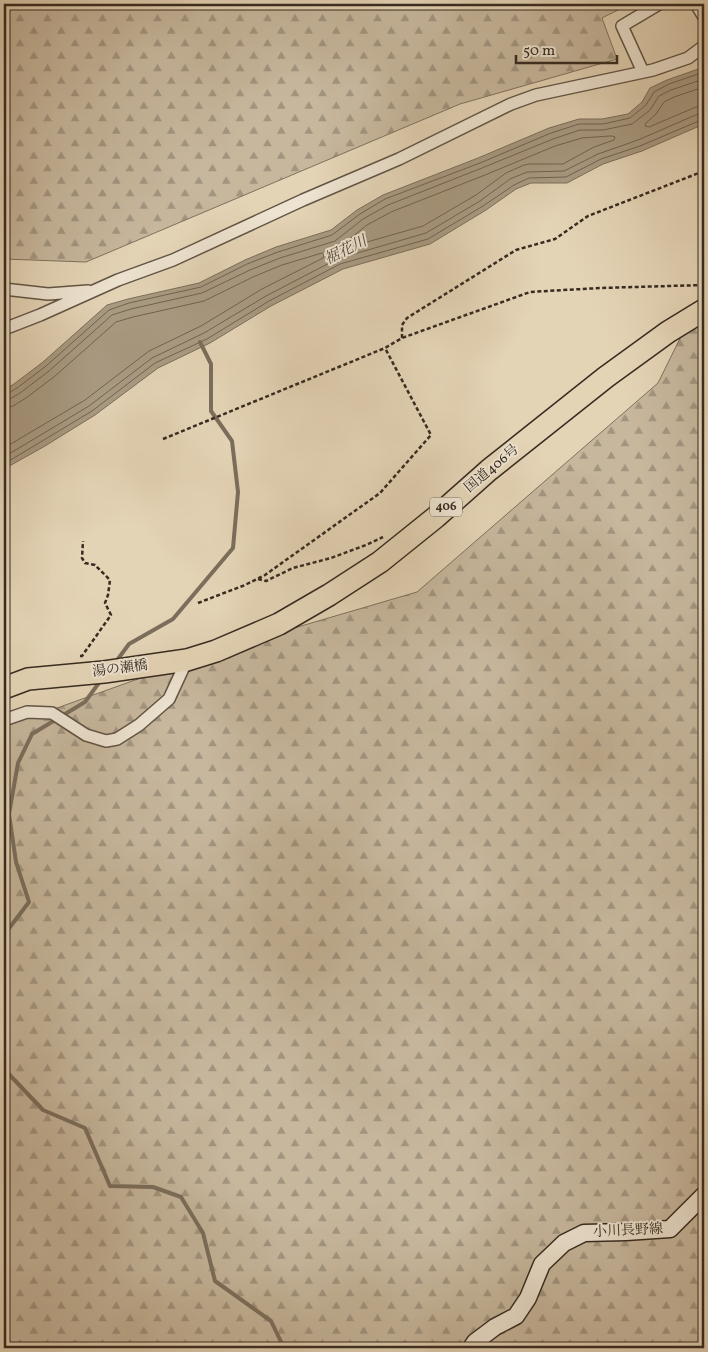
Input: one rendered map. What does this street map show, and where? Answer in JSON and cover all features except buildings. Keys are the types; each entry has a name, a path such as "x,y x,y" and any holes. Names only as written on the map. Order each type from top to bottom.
{"highway":[{"name":"国道406号","path":"165,664 187,660 216,651 279,624 380,562 490,470 606,377 668,332 704,310"},
{"name":"湯の瀬橋","path":"74,666 104,672 165,664"},
{"name":"406","path":"4,688 74,666"}],"main road":[{"name":"小川長野線","path":"471,1348 475,1342 495,1327 516,1316 528,1298 542,1264 564,1243 584,1233 670,1229 704,1195"}],"street":[{"path":"643,72 622,26 659,4"},
{"path":"696,4 704,17"},
{"path":"4,329 118,280 173,260 259,222 398,159 511,104 536,95 653,70 688,58 704,46"},
{"path":"4,289 48,294 97,290"},
{"path":"4,720 27,712 52,713 86,735 106,741 117,739 139,725 169,699 187,660"}],"path":[{"path":"402,338 402,325 407,318 516,250 555,239 588,216 704,171"},
{"path":"163,439 385,348 402,338 530,292 704,285"},
{"path":"198,603 245,586 265,575 380,493 431,435 385,348"},
{"path":"258,579 266,581 293,568 330,558 366,545 384,536"},
{"path":"74,666 111,615 105,603 110,580 95,565 85,563 82,558 83,541"}],"green space":[{"path":"4,4 630,4 602,18 617,59 460,104 86,262 4,259"},
{"path":"704,290 704,1348 4,1348 4,727 216,651 417,592 658,383"}],"water":[{"name":"裾花川","path":"704,67 704,124 642,151 603,164 567,183 531,183 516,189 486,210 430,244 343,269 271,306 210,343 158,368 95,415 4,469 4,390 43,362 107,305 199,283 276,247 331,230 357,210 383,195 549,128 579,119 602,119 628,114 642,102 650,88"}],"waterway":[{"path":"115,663 129,644 173,619 233,548 238,492 232,441 211,411 211,364 200,342"},
{"path":"4,935 29,902 16,862 9,814 18,763 32,734 85,702 101,680"},
{"path":"4,1069 43,1110 85,1128 110,1186 153,1187 181,1197 203,1233 215,1281 271,1321 284,1348"}]}
